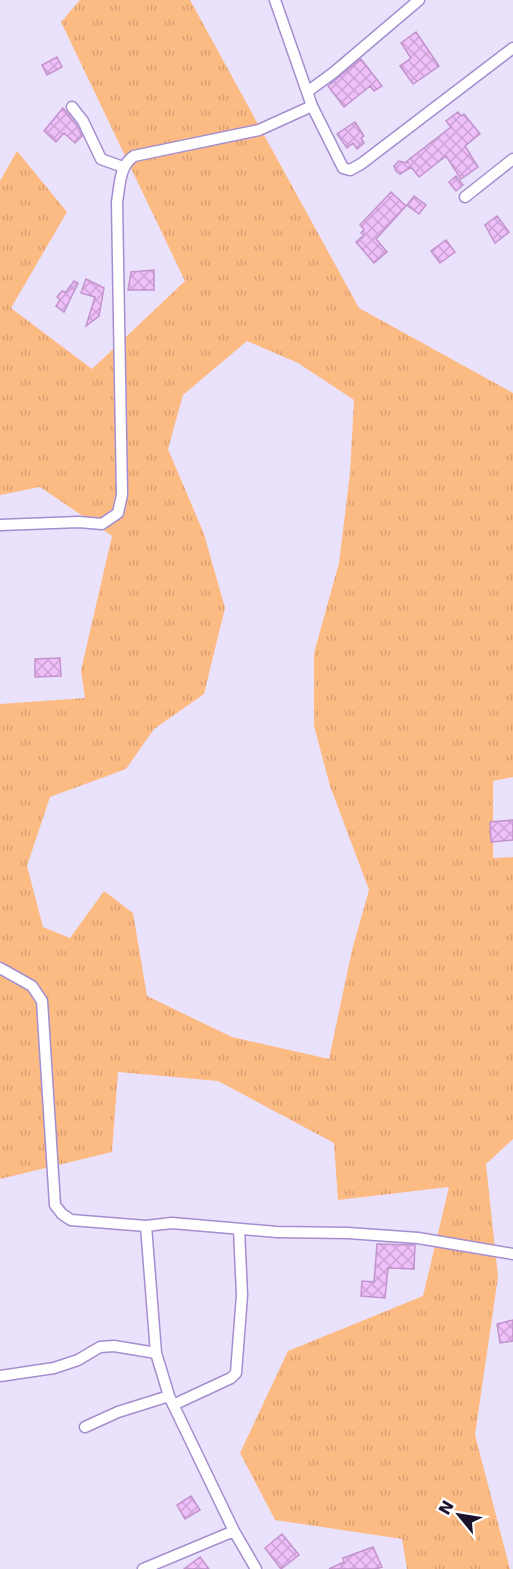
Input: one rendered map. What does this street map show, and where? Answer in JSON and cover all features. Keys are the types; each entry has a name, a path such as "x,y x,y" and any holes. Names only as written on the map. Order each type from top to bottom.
{"street":[{"path":"275,0 312,106 343,168 350,170 513,48"},
{"path":"307,92 333,73 419,0"},
{"path":"0,525 79,522 102,524 118,513 122,495 117,202 126,161 134,156 259,130 312,106"},
{"path":"72,107 83,121 101,159 123,167"},
{"path":"465,197 513,159"},
{"path":"0,968 32,986 42,1001 55,1205 71,1220 147,1226 172,1223 239,1230 348,1233 418,1238 513,1254"},
{"path":"147,1226 156,1353 171,1401 234,1531 256,1569"},
{"path":"85,1427 118,1412 171,1401 231,1378 236,1372 242,1295 239,1230"},
{"path":"0,1376 54,1368 78,1360 100,1347 114,1346 156,1353"},
{"path":"143,1569 234,1531"}],"green space":[{"path":"80,0 190,0 359,308 513,393 513,777 493,781 493,858 513,857 513,1139 486,1164 498,1277 475,1435 510,1569 407,1569 402,1539 275,1520 240,1453 288,1351 423,1296 449,1187 338,1200 334,1143 218,1081 118,1072 112,1152 0,1179 0,704 85,698 81,670 112,536 40,487 0,495 0,181 17,151 67,212 11,308 92,369 185,281 61,22","holes":["247,341 298,363 354,400 350,473 339,563 314,653 314,726 330,786 369,890 352,950 329,1059 232,1037 147,996 133,913 104,891 70,938 43,927 27,866 50,797 126,769 154,729 204,694 225,608 204,534 168,449 183,395"]}],"building":[{"path":"416,32 439,66 413,84 400,66 411,58 401,43"},
{"path":"57,57 62,67 47,75 42,65"},
{"path":"361,59 382,86 374,91 370,86 344,107 328,86"},
{"path":"63,108 82,136 75,143 64,133 56,142 44,131"},
{"path":"458,112 461,116 464,114 480,134 465,146 478,167 461,179 446,156 419,177 411,167 400,174 396,171 394,166 399,161 408,163 407,161 451,127 446,121"},
{"path":"355,122 364,136 361,138 364,143 357,149 353,143 347,148 337,134"},
{"path":"456,176 463,185 456,191 449,182"},
{"path":"391,192 406,206 376,239 387,252 374,263 356,242 364,235 361,233 364,229 360,225"},
{"path":"414,196 426,205 419,214 407,205"},
{"path":"497,216 509,232 495,243 485,225"},
{"path":"446,240 455,252 440,263 431,251"},
{"path":"154,270 154,290 128,290 131,272"},
{"path":"86,279 104,288 99,316 86,326 95,297 81,293"},
{"path":"74,281 78,283 64,312 56,306 60,300 57,297 62,291 66,292"},
{"path":"60,658 61,676 35,677 35,659"},
{"path":"513,820 513,840 491,842 490,822"},
{"path":"377,1244 415,1245 414,1269 388,1268 385,1298 361,1296 362,1281 374,1282"},
{"path":"513,1320 513,1341 500,1343 497,1324"},
{"path":"191,1496 200,1510 185,1519 177,1505"},
{"path":"282,1534 299,1555 281,1569 265,1548"},
{"path":"373,1547 382,1567 329,1569 344,1562 343,1558"},
{"path":"200,1557 209,1569 184,1569"}]}
